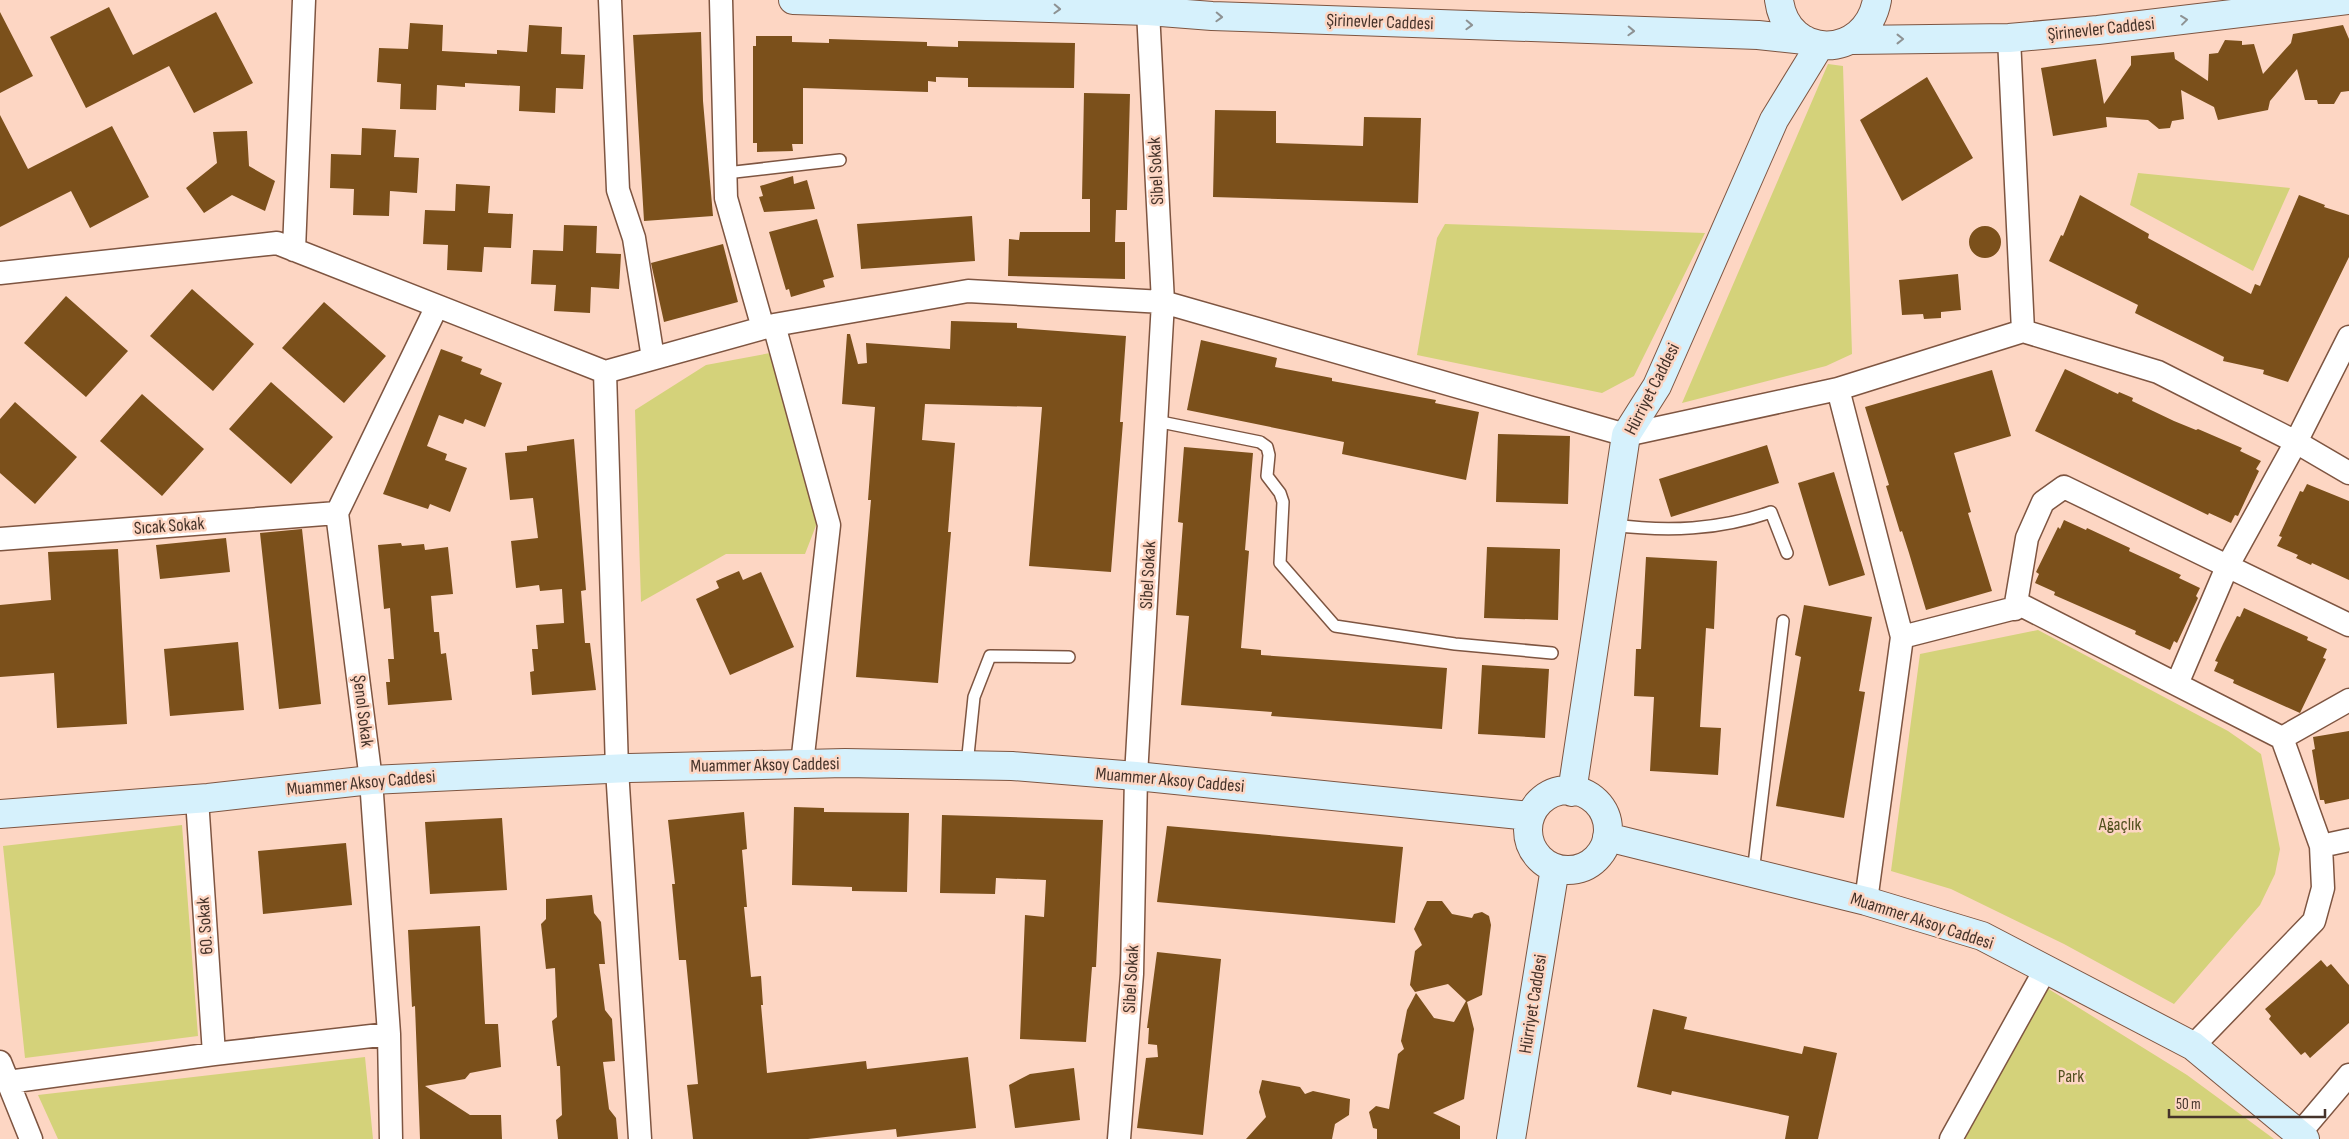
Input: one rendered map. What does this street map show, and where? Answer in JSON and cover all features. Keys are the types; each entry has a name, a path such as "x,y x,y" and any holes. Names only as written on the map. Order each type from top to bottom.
{"street":[{"path":"294,250 304,0"},
{"path":"610,0 618,190 634,238 653,358"},
{"path":"721,0 726,198 769,326 829,525 802,764"},
{"name":"Şirinevler Caddesi","path":"794,0 950,2 1055,9 1148,11 1212,16 1758,35 1836,45 1852,40 2009,38 2098,30 2349,0"},
{"path":"1779,0 1783,17 1792,31 1813,43"},
{"path":"1852,40 1864,30 1873,16 1877,0"},
{"name":"Sibel Sokak","path":"1119,1139 1132,974 1136,776 1163,302 1148,11"},
{"path":"2009,38 2023,331"},
{"name":"Hürriyet Caddesi","path":"1572,792 1626,435 1657,386 1774,120 1813,43"},
{"path":"0,273 277,242 605,372 769,326 968,291 1163,302 1626,435 1838,389 2023,331 2158,372 2296,442 2349,472"},
{"path":"337,513 436,306"},
{"path":"2177,684 2226,567 2296,442 2349,337"},
{"path":"605,372 617,769 640,1139"},
{"path":"1838,389 1902,637 1866,901"},
{"path":"2015,609 2026,538 2043,502 2064,487 2349,625"},
{"name":"Sıcak Sokak","path":"0,539 337,513"},
{"name":"Şenol Sokak","path":"337,513 372,780 389,1034 391,1139"},
{"path":"1902,637 2023,606 2282,738 2321,846 2323,888 2314,921 2193,1046"},
{"path":"2282,738 2349,700"},
{"name":"Muammer Aksoy Caddesi","path":"0,814 196,799 372,780 617,769 802,764 1012,766 1136,776 1530,816"},
{"path":"1555,792 1572,792 1589,796 1598,804 1608,825 1607,837 1603,850 1594,861 1575,869 1555,868 1544,862 1535,853 1529,841 1528,828 1530,816 1544,798 1555,792"},
{"name":"60. Sokak","path":"196,799 214,1054"},
{"name":"Muammer Aksoy Caddesi","path":"1607,837 1866,901 1982,936 2193,1046 2302,1137"},
{"path":"2321,846 2349,840"},
{"name":"Hürriyet Caddesi","path":"1511,1139 1555,868"},
{"path":"1951,1139 2045,970"},
{"path":"31,1139 4,1072 214,1054 389,1034"},
{"path":"2302,1137 2349,1075"}],"lane":[{"path":"726,174 840,160"},
{"path":"1156,421 1260,442 1268,447 1267,476 1280,493 1283,502 1280,564 1335,626 1455,644 1552,653"},
{"path":"1613,525 1657,530 1684,530 1732,524 1771,512 1787,553"},
{"path":"1753,873 1782,622"},
{"path":"967,765 974,697 990,656 1069,657"}],"green space":[{"path":"1828,64 1843,66 1852,354 1826,366 1682,403"},
{"path":"2138,173 2290,188 2253,271 2130,205"},
{"path":"1445,224 1705,233 1634,376 1602,393 1417,355 1437,238"},
{"path":"770,353 817,523 805,554 726,554 641,602 635,410 706,365"},
{"name":"Ağaçlık","path":"2038,630 2228,731 2261,754 2280,849 2275,874 2260,905 2174,1004 2064,944 1951,889 1891,871 1920,654"},
{"path":"182,825 198,1036 25,1058 3,846"},
{"name":"Park","path":"2047,988 2187,1075 2274,1139 1965,1139"},
{"path":"365,1057 373,1139 58,1139 38,1095"}],"building":[{"path":"109,7 133,55 216,12 253,83 194,113 169,66 86,108 50,37"},
{"path":"0,12 33,76 0,93"},
{"path":"410,23 443,25 442,51 497,54 497,50 527,52 529,25 562,27 561,54 585,55 583,89 556,88 555,113 519,111 520,86 465,83 465,87 437,85 436,110 400,109 401,84 377,82 379,48 408,49"},
{"path":"2343,25 2349,39 2349,91 2341,92 2334,104 2318,104 2317,100 2305,100 2297,69 2270,101 2268,110 2218,120 2214,107 2181,90 2184,119 2172,121 2170,128 2159,129 2148,120 2106,117 2107,127 2053,136 2041,68 2096,59 2104,104 2131,65 2131,56 2174,52 2175,59 2208,81 2209,54 2218,53 2225,40 2242,41 2242,45 2254,44 2263,74 2291,43 2293,34"},
{"path":"701,32 703,101 713,216 644,221 633,35"},
{"path":"756,36 792,36 792,42 829,43 829,39 927,42 927,46 958,47 958,41 1075,43 1074,88 968,87 968,78 936,77 936,82 928,81 928,92 803,88 803,144 792,144 793,151 757,152 757,143 753,143 753,46 756,46"},
{"path":"1927,77 1973,158 1902,201 1860,120"},
{"path":"1084,93 1130,94 1127,210 1116,210 1115,242 1125,242 1125,279 1008,276 1009,239 1019,240 1020,232 1090,232 1090,199 1082,199"},
{"path":"1215,110 1276,111 1276,143 1363,146 1364,117 1421,118 1418,203 1213,197"},
{"path":"0,115 28,169 112,126 149,197 90,228 71,191 0,227"},
{"path":"362,128 396,130 394,157 419,158 417,193 390,191 389,216 353,215 354,189 330,188 331,154 361,155"},
{"path":"247,131 249,166 275,181 265,211 232,195 204,213 186,188 217,163 213,132"},
{"path":"793,176 794,184 807,180 815,209 764,212 759,197 763,196 760,186"},
{"path":"456,184 490,186 488,213 513,214 511,248 484,247 482,272 447,270 448,245 423,244 425,210 455,211"},
{"path":"2080,195 2149,234 2148,238 2251,294 2255,284 2260,286 2299,195 2325,205 2324,207 2349,215 2349,257 2288,382 2263,374 2264,370 2223,361 2224,357 2135,313 2138,305 2049,261 2061,235 2063,236"},
{"path":"972,216 975,261 861,269 857,224"},
{"path":"817,219 834,277 823,280 825,287 791,297 789,289 786,290 769,232"},
{"path":"564,225 597,226 596,253 621,254 619,289 591,287 590,313 554,311 556,285 531,284 533,250 563,251"},
{"path":"1985,226 1991,227 1996,231 2000,236 2000,248 1996,253 1991,257 1985,258 1979,257 1974,253 1970,248 1969,242 1970,236 1974,231 1979,227"},
{"path":"723,244 738,302 664,322 651,263"},
{"path":"1958,274 1961,310 1941,312 1941,318 1924,319 1923,314 1902,315 1899,280"},
{"path":"192,289 254,344 213,391 150,336"},
{"path":"66,296 128,351 86,397 24,343"},
{"path":"324,302 386,356 344,403 282,348"},
{"path":"951,321 1017,323 1017,328 1126,336 1120,422 1123,422 1111,572 1029,566 1042,407 925,404 922,440 955,443 948,532 951,532 938,683 856,677 871,500 868,500 875,407 842,404 847,334 850,334 858,364 867,363 866,343 950,349"},
{"path":"1201,340 1277,358 1275,367 1332,378 1332,381 1436,400 1435,403 1479,412 1466,480 1342,454 1344,442 1187,410"},
{"path":"441,349 463,357 461,361 482,369 480,374 502,383 485,427 465,419 463,424 439,415 427,446 447,454 445,460 467,468 450,512 430,504 428,509 383,494"},
{"path":"2065,369 2118,394 2119,392 2133,398 2132,401 2174,421 2242,448 2240,451 2261,461 2256,469 2259,471 2238,516 2235,515 2231,523 2209,513 2208,515 2035,431"},
{"path":"1992,370 2011,436 1954,453 1971,512 1968,513 1992,591 1926,610 1886,486 1889,485 1865,407"},
{"path":"271,382 333,437 291,484 229,429"},
{"path":"142,394 204,449 162,496 100,441"},
{"path":"15,402 77,457 35,504 0,473 0,419"},
{"path":"1498,434 1570,436 1568,504 1496,502"},
{"path":"574,439 586,590 581,591 585,643 590,643 596,690 532,695 530,672 534,671 532,649 538,649 536,625 564,623 562,589 540,591 539,585 516,588 511,541 538,538 533,498 510,500 505,453 527,451 527,446"},
{"path":"1767,445 1779,483 1671,517 1659,479"},
{"path":"1184,447 1253,453 1245,550 1249,551 1241,648 1261,650 1261,655 1447,668 1442,729 1271,716 1272,712 1181,705 1189,616 1176,615 1183,523 1178,522"},
{"path":"1834,472 1865,575 1829,586 1798,483"},
{"path":"2307,484 2349,501 2349,580 2312,563 2311,565 2296,558 2298,555 2277,546 2282,537 2279,536 2300,491 2303,492"},
{"path":"2064,520 2086,530 2087,528 2130,548 2129,551 2181,575 2179,578 2200,588 2196,596 2198,598 2177,643 2174,641 2170,650 2135,634 2136,631 2054,595 2055,592 2035,583 2039,574 2036,572 2058,527 2060,529"},
{"path":"302,529 321,704 279,709 260,533"},
{"path":"226,538 230,572 160,579 156,545"},
{"path":"401,543 402,546 424,544 425,550 448,547 453,594 431,596 434,632 439,632 441,654 446,653 452,700 388,705 386,682 390,682 388,659 394,659 390,608 384,609 378,545"},
{"path":"1487,547 1560,549 1558,620 1484,618"},
{"path":"118,549 127,724 57,728 54,673 0,677 0,605 51,600 48,552"},
{"path":"1646,557 1717,561 1714,629 1706,628 1700,727 1721,728 1718,775 1650,771 1654,697 1634,696 1636,649 1641,649"},
{"path":"739,571 743,580 761,572 794,647 730,675 696,599 719,588 716,581"},
{"path":"1804,605 1872,617 1859,691 1865,692 1844,818 1776,806 1801,657 1795,655"},
{"path":"2244,608 2308,637 2307,640 2327,649 2323,658 2326,659 2300,713 2233,683 2234,680 2214,671 2218,662 2215,661 2223,644 2237,616 2240,617"},
{"path":"238,642 244,710 170,716 164,649"},
{"path":"1482,665 1549,669 1545,738 1478,734"},
{"path":"2349,731 2349,799 2325,804 2324,800 2320,800 2312,750 2315,749 2313,737"},
{"path":"794,807 824,808 824,812 909,813 907,892 852,891 852,887 792,885"},
{"path":"744,812 747,849 742,850 747,907 744,907 751,977 761,976 763,1005 761,1005 767,1073 866,1061 867,1069 968,1057 976,1128 897,1137 896,1129 808,1139 693,1139 687,1085 698,1084 686,960 679,960 672,884 675,884 668,820"},
{"path":"942,815 1103,820 1096,967 1092,967 1086,1042 1020,1039 1025,915 1044,917 1046,880 996,878 995,894 940,893"},
{"path":"502,818 507,890 430,894 425,822"},
{"path":"1167,826 1403,847 1395,923 1157,902"},
{"path":"346,843 352,905 263,914 258,851"},
{"path":"592,895 594,913 601,922 605,964 599,964 605,1010 612,1019 615,1061 603,1062 609,1109 616,1118 618,1139 558,1139 556,1120 562,1115 560,1066 557,1066 552,1021 557,1017 555,968 546,969 541,924 546,919 546,899"},
{"path":"1427,901 1442,901 1452,914 1472,918 1474,914 1482,912 1489,916 1491,925 1482,995 1467,1002 1474,1029 1464,1099 1433,1113 1460,1126 1460,1139 1377,1139 1377,1129 1373,1128 1369,1112 1376,1106 1389,1109 1398,1054 1404,1049 1401,1041 1407,1010 1416,993 1434,1018 1454,1022 1466,1001 1448,984 1415,992 1410,985 1415,951 1422,945 1414,929"},
{"path":"480,926 485,1024 498,1024 501,1067 470,1073 465,1079 425,1086 470,1115 501,1115 502,1139 420,1139 415,1006 412,1007 408,930"},
{"path":"1157,952 1221,959 1203,1135 1137,1128 1146,1058 1158,1057 1157,1045 1148,1044 1149,1028 1147,1028"},
{"path":"2321,960 2327,967 2331,964 2349,985 2349,1023 2310,1058 2305,1052 2301,1055 2269,1019 2271,1016 2265,1009"},
{"path":"1653,1009 1687,1017 1684,1029 1802,1054 1804,1046 1837,1053 1818,1139 1785,1139 1789,1116 1672,1091 1671,1095 1637,1087"},
{"path":"1074,1068 1080,1120 1015,1128 1009,1085 1030,1074"},
{"path":"1262,1080 1300,1087 1305,1094 1313,1091 1350,1099 1349,1115 1335,1124 1332,1139 1246,1139 1266,1117 1259,1092"}]}
